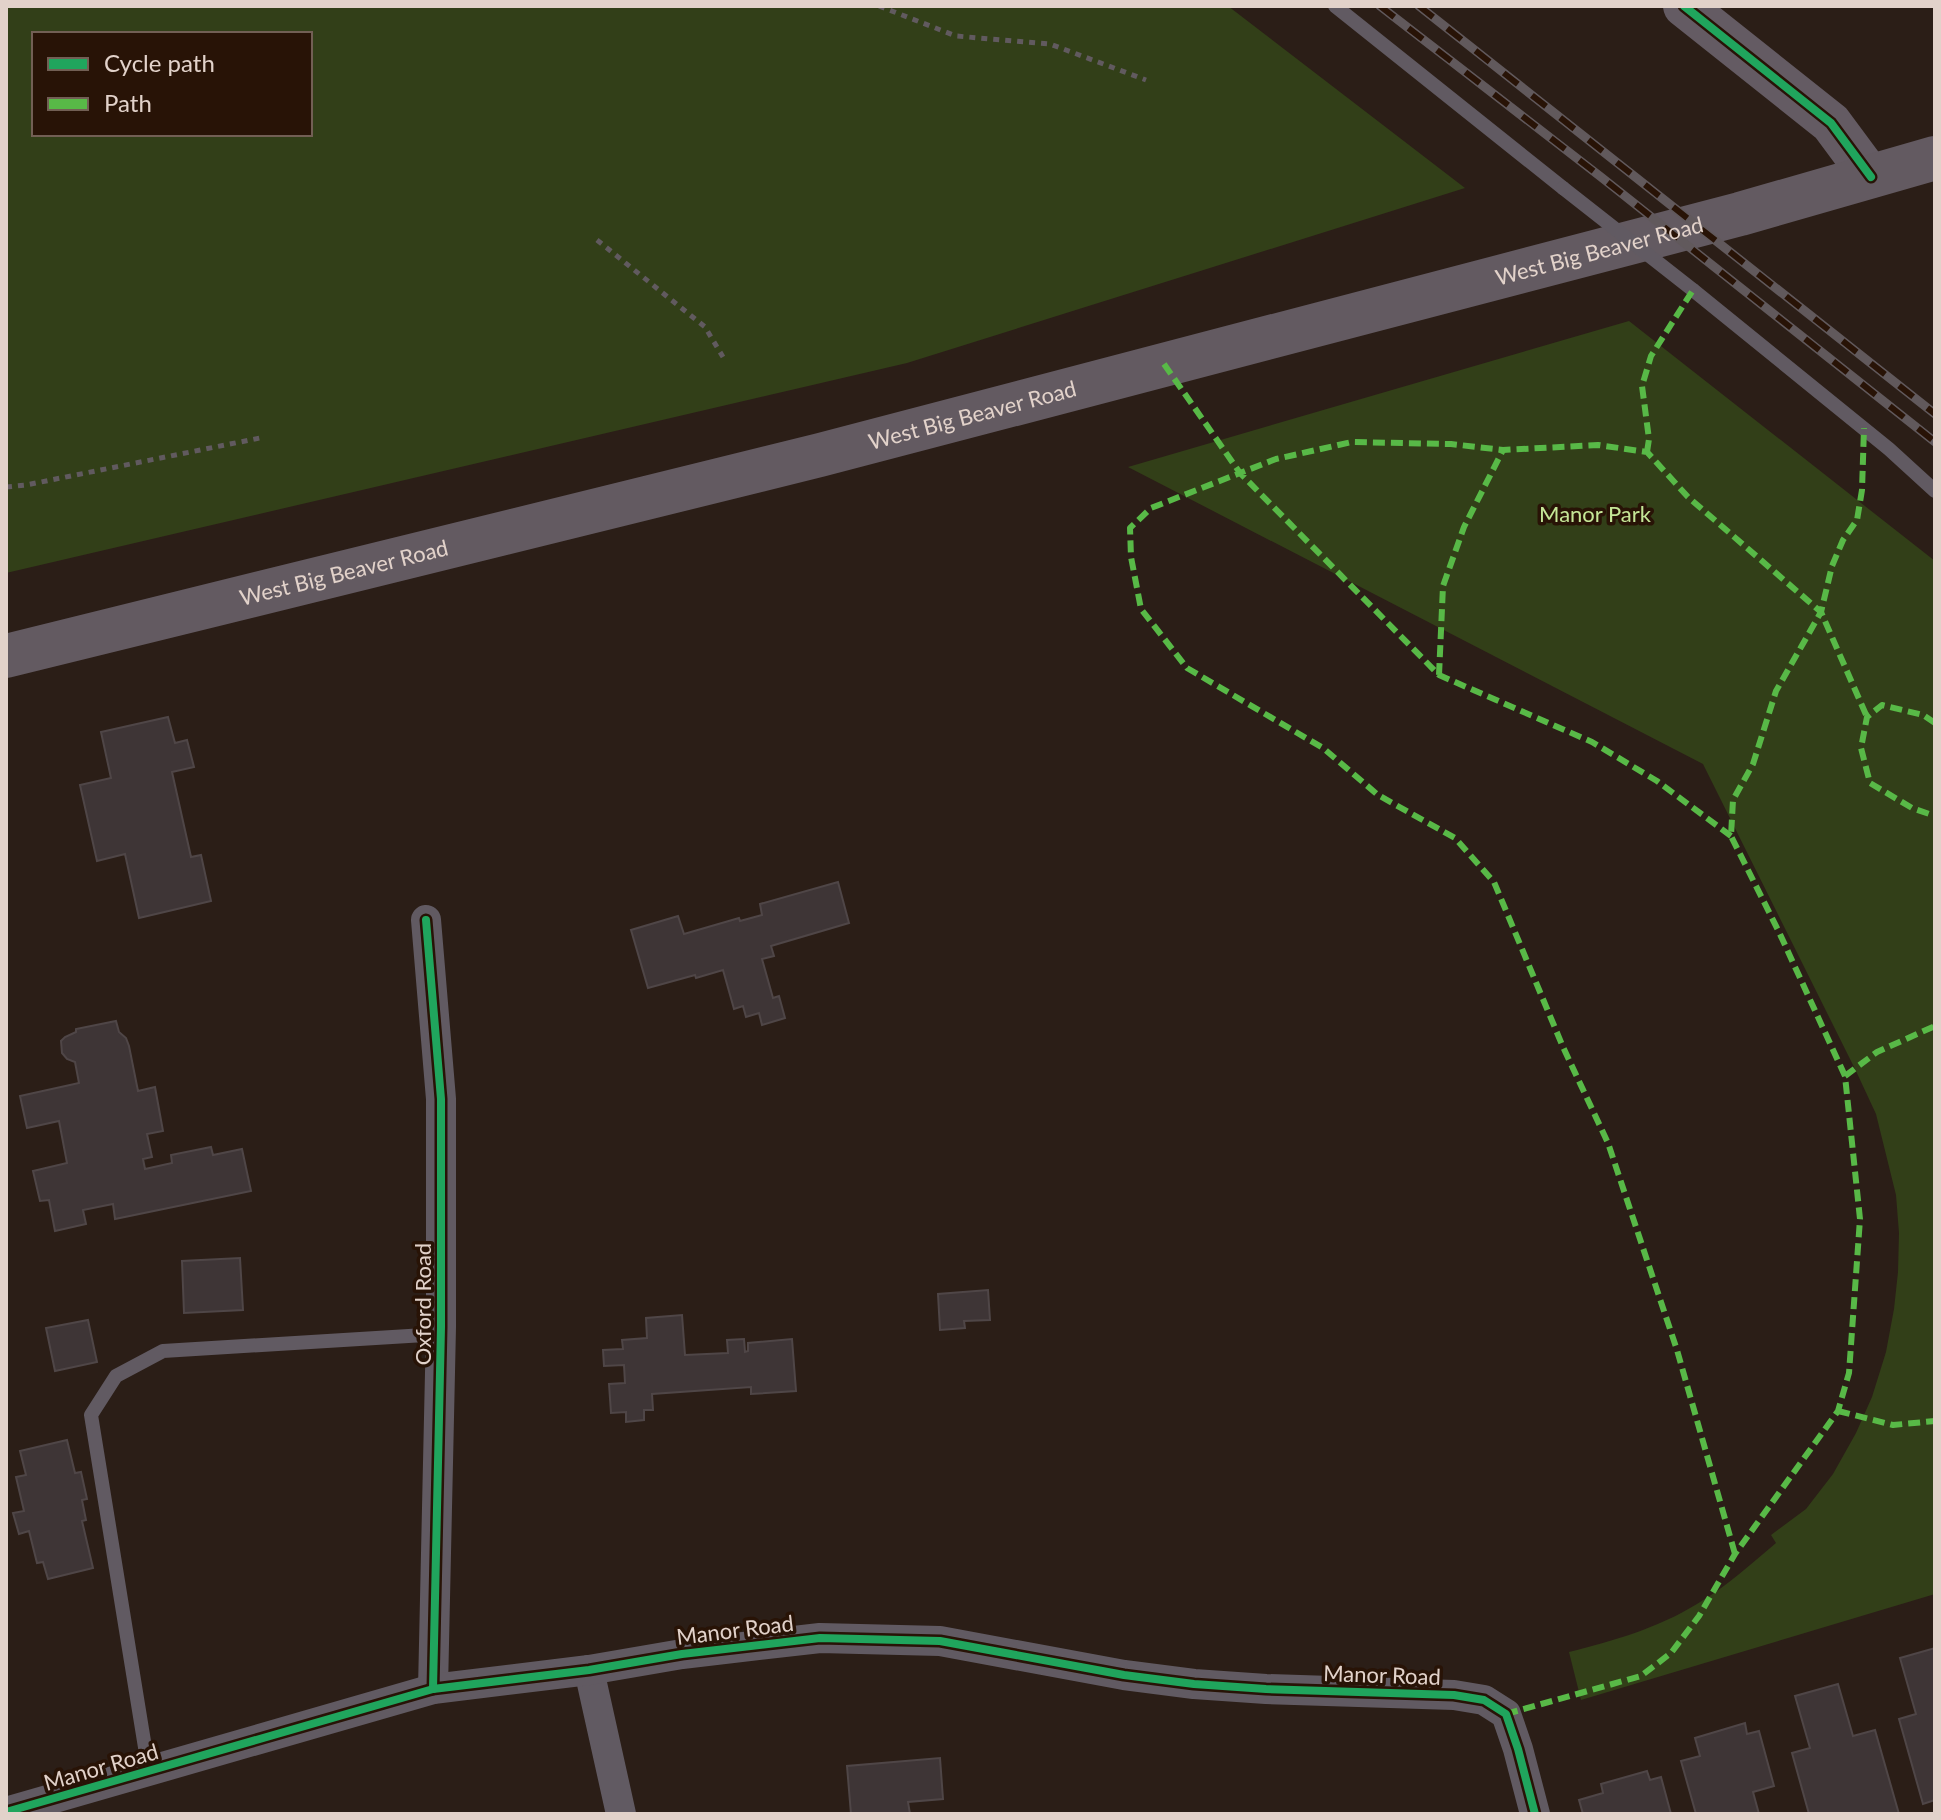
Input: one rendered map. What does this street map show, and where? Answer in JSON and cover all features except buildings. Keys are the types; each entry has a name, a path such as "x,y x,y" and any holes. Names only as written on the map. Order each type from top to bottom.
{"main road":[{"name":"West Big Beaver Road","path":"6,656 820,455 1697,225 1935,158"}],"street":[{"path":"1684,6 1831,123 1871,177"},
{"name":"Oxford Road","path":"426,920 441,1099 441,1334 433,1689"},
{"name":"Manor Road","path":"6,1812 433,1689 820,1638 940,1641 1124,1675 1194,1684 1454,1695 1484,1700 1506,1714 1535,1814"},
{"path":"589,1670 621,1814"}],"lane":[{"path":"1335,6 1693,290 1889,449 1935,491"},
{"path":"149,1772 91,1415 116,1376 163,1351 441,1334"}],"path":[{"path":"879,6 956,36 1050,44 1146,80"},
{"path":"597,240 705,327 723,357"},
{"path":"6,487 260,438"}],"green space":[{"path":"6,6 1228,6 1465,188 907,363 6,573"},
{"name":"Manor Park","path":"1629,321 1935,561 1935,1594 1581,1700 1569,1652 1651,1627 1697,1604 1728,1583 1776,1543 1771,1535 1806,1509 1833,1474 1856,1433 1872,1397 1886,1352 1898,1272 1896,1195 1876,1114 1703,764 1128,467"}],"railway":[{"path":"1380,6 1935,442"},
{"path":"1419,6 1935,414"}],"marked path":[{"path":"1647,452 1649,439 1642,386 1651,356 1693,290"},
{"path":"1164,364 1240,473 1151,508 1130,528 1131,557 1141,609 1187,668 1323,748 1378,795 1455,838 1494,882 1563,1047 1608,1143 1677,1350 1735,1554"},
{"path":"1845,1076 1731,836 1733,800 1753,764 1776,691 1821,612 1832,566 1843,540 1857,520 1862,490 1864,428"},
{"path":"1731,836 1657,781 1592,742 1439,675 1240,473 1276,459 1352,442 1451,444 1503,450 1598,445 1647,452 1688,497 1821,612 1867,717"},
{"path":"1439,675 1443,586 1464,527 1503,450"},
{"path":"1935,723 1923,715 1882,705 1867,717 1861,748 1870,783 1912,808 1935,816"},
{"path":"1506,1714 1641,1676 1671,1653 1699,1616 1735,1554 1838,1411 1849,1373 1860,1219 1845,1076 1877,1052 1935,1026"},
{"path":"1838,1411 1893,1425 1935,1421"}],"cycle path":[{"path":"1684,6 1831,123 1871,177"},
{"path":"426,920 441,1099 441,1327 433,1689"},
{"path":"6,1812 433,1689 820,1638 940,1641 1124,1675 1194,1684 1454,1695 1484,1700 1506,1714 1535,1814"}]}
